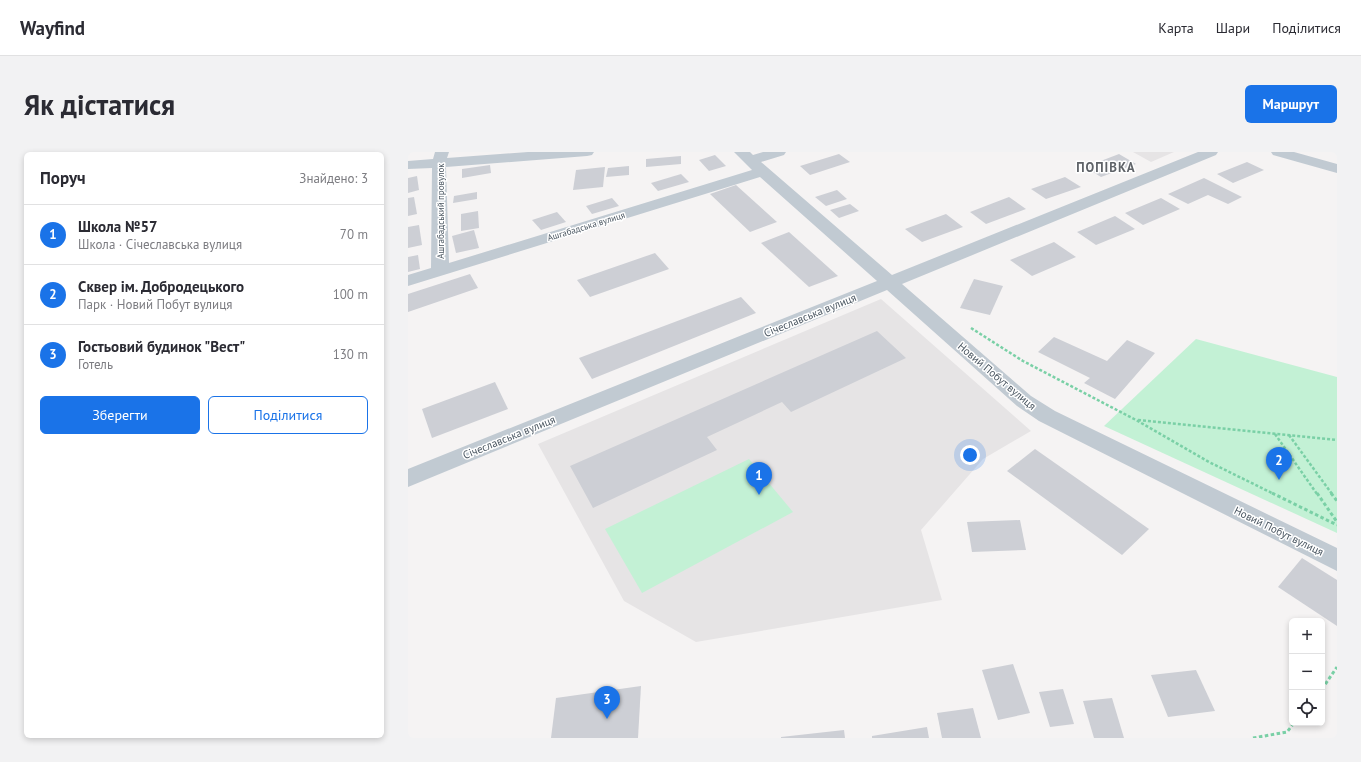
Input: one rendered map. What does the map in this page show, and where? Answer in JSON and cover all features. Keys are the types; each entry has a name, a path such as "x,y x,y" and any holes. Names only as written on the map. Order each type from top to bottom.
{"street":[{"path":"408,165 440,157 587,152"},
{"name":"Ашгабадська вулиця","path":"408,281 779,152"},
{"name":"Січеславська вулиця","path":"408,478 1211,152"},
{"path":"1278,152 1337,169"},
{"name":"Ашгабадський провулок","path":"440,157 440,271"},
{"name":"Новий Побут вулиця","path":"751,161 1024,401 1047,416 1337,560"}],"path":[{"path":"1023,361 1136,420 1209,462 1337,523"},
{"path":"1136,420 1337,440"},
{"path":"1274,434 1337,523"},
{"path":"1289,435 1337,501"},
{"path":"1325,685 1337,667"},
{"path":"1252,738 1287,732 1292,726"}],"shaded area":[{"path":"1133,152 1174,152 1151,162"},
{"path":"881,299 1031,431 983,459 921,530 942,600 696,642 624,601 538,444"}],"green space":[{"path":"1196,339 1337,377 1337,533 1104,426"},
{"path":"749,459 793,512 642,593 605,529"}],"building":[{"path":"839,154 850,162 810,175 800,166"},
{"path":"1119,154 1136,164 1101,177 1085,167"},
{"path":"715,155 726,166 709,171 699,160"},
{"path":"681,156 681,164 646,167 646,159"},
{"path":"1247,162 1264,170 1233,183 1217,174"},
{"path":"490,165 491,173 462,178 462,169"},
{"path":"629,166 629,175 606,177 608,168"},
{"path":"605,167 603,187 573,190 576,170"},
{"path":"681,174 689,182 658,191 651,183"},
{"path":"417,176 419,190 408,193 408,178"},
{"path":"1065,177 1081,187 1046,199 1031,189"},
{"path":"1204,178 1242,197 1228,204 1208,195 1188,204 1168,194"},
{"path":"736,185 777,222 750,232 710,194"},
{"path":"837,190 847,199 826,206 815,197"},
{"path":"477,192 477,199 453,203 454,196"},
{"path":"414,197 417,214 408,216 408,198"},
{"path":"1009,197 1026,209 986,224 970,212"},
{"path":"612,198 619,206 592,214 586,206"},
{"path":"1161,198 1180,209 1143,225 1125,213"},
{"path":"850,204 859,211 839,218 830,210"},
{"path":"478,211 479,228 461,231 461,214"},
{"path":"557,212 566,222 541,230 532,220"},
{"path":"946,214 963,227 922,242 905,229"},
{"path":"1115,216 1135,229 1096,245 1077,232"},
{"path":"419,225 422,245 408,248 408,227"},
{"path":"474,230 479,248 456,253 452,236"},
{"path":"789,232 838,276 809,287 761,243"},
{"path":"1054,242 1076,257 1032,276 1010,260"},
{"path":"655,253 669,269 590,297 577,280"},
{"path":"418,255 420,269 408,272 408,257"},
{"path":"470,274 478,288 408,312 408,294"},
{"path":"974,279 1003,286 990,315 960,308"},
{"path":"741,297 756,313 592,379 579,358"},
{"path":"877,331 906,358 791,412 782,402 707,437 717,450 593,508 570,466"},
{"path":"1054,337 1107,361 1127,340 1155,353 1115,399 1084,383 1090,378 1038,352"},
{"path":"495,382 508,409 432,438 422,409"},
{"path":"1035,449 1149,529 1122,555 1007,471"},
{"path":"1020,520 1026,550 972,552 967,522"},
{"path":"1302,558 1337,580 1337,626 1325,618 1278,587"},
{"path":"1013,664 1030,713 998,720 982,670"},
{"path":"1196,670 1215,711 1168,717 1151,675"},
{"path":"641,686 638,738 551,738 556,698"},
{"path":"1063,689 1074,724 1050,727 1039,692"},
{"path":"1112,698 1124,738 1094,738 1083,701"},
{"path":"973,708 981,738 942,738 937,713"},
{"path":"927,727 929,738 872,738 872,736"},
{"path":"844,730 845,738 781,738 781,737"}],"place":[{"name":"Сквер ім. Добродецького","path":"1279,480"},
{"name":"Школа №57","path":"759,495"},
{"name":"Гостьовий будинок \"Вест\"","path":"607,719"}],"district":[{"name":"ПОПІВКА","path":"1106,167"}]}
